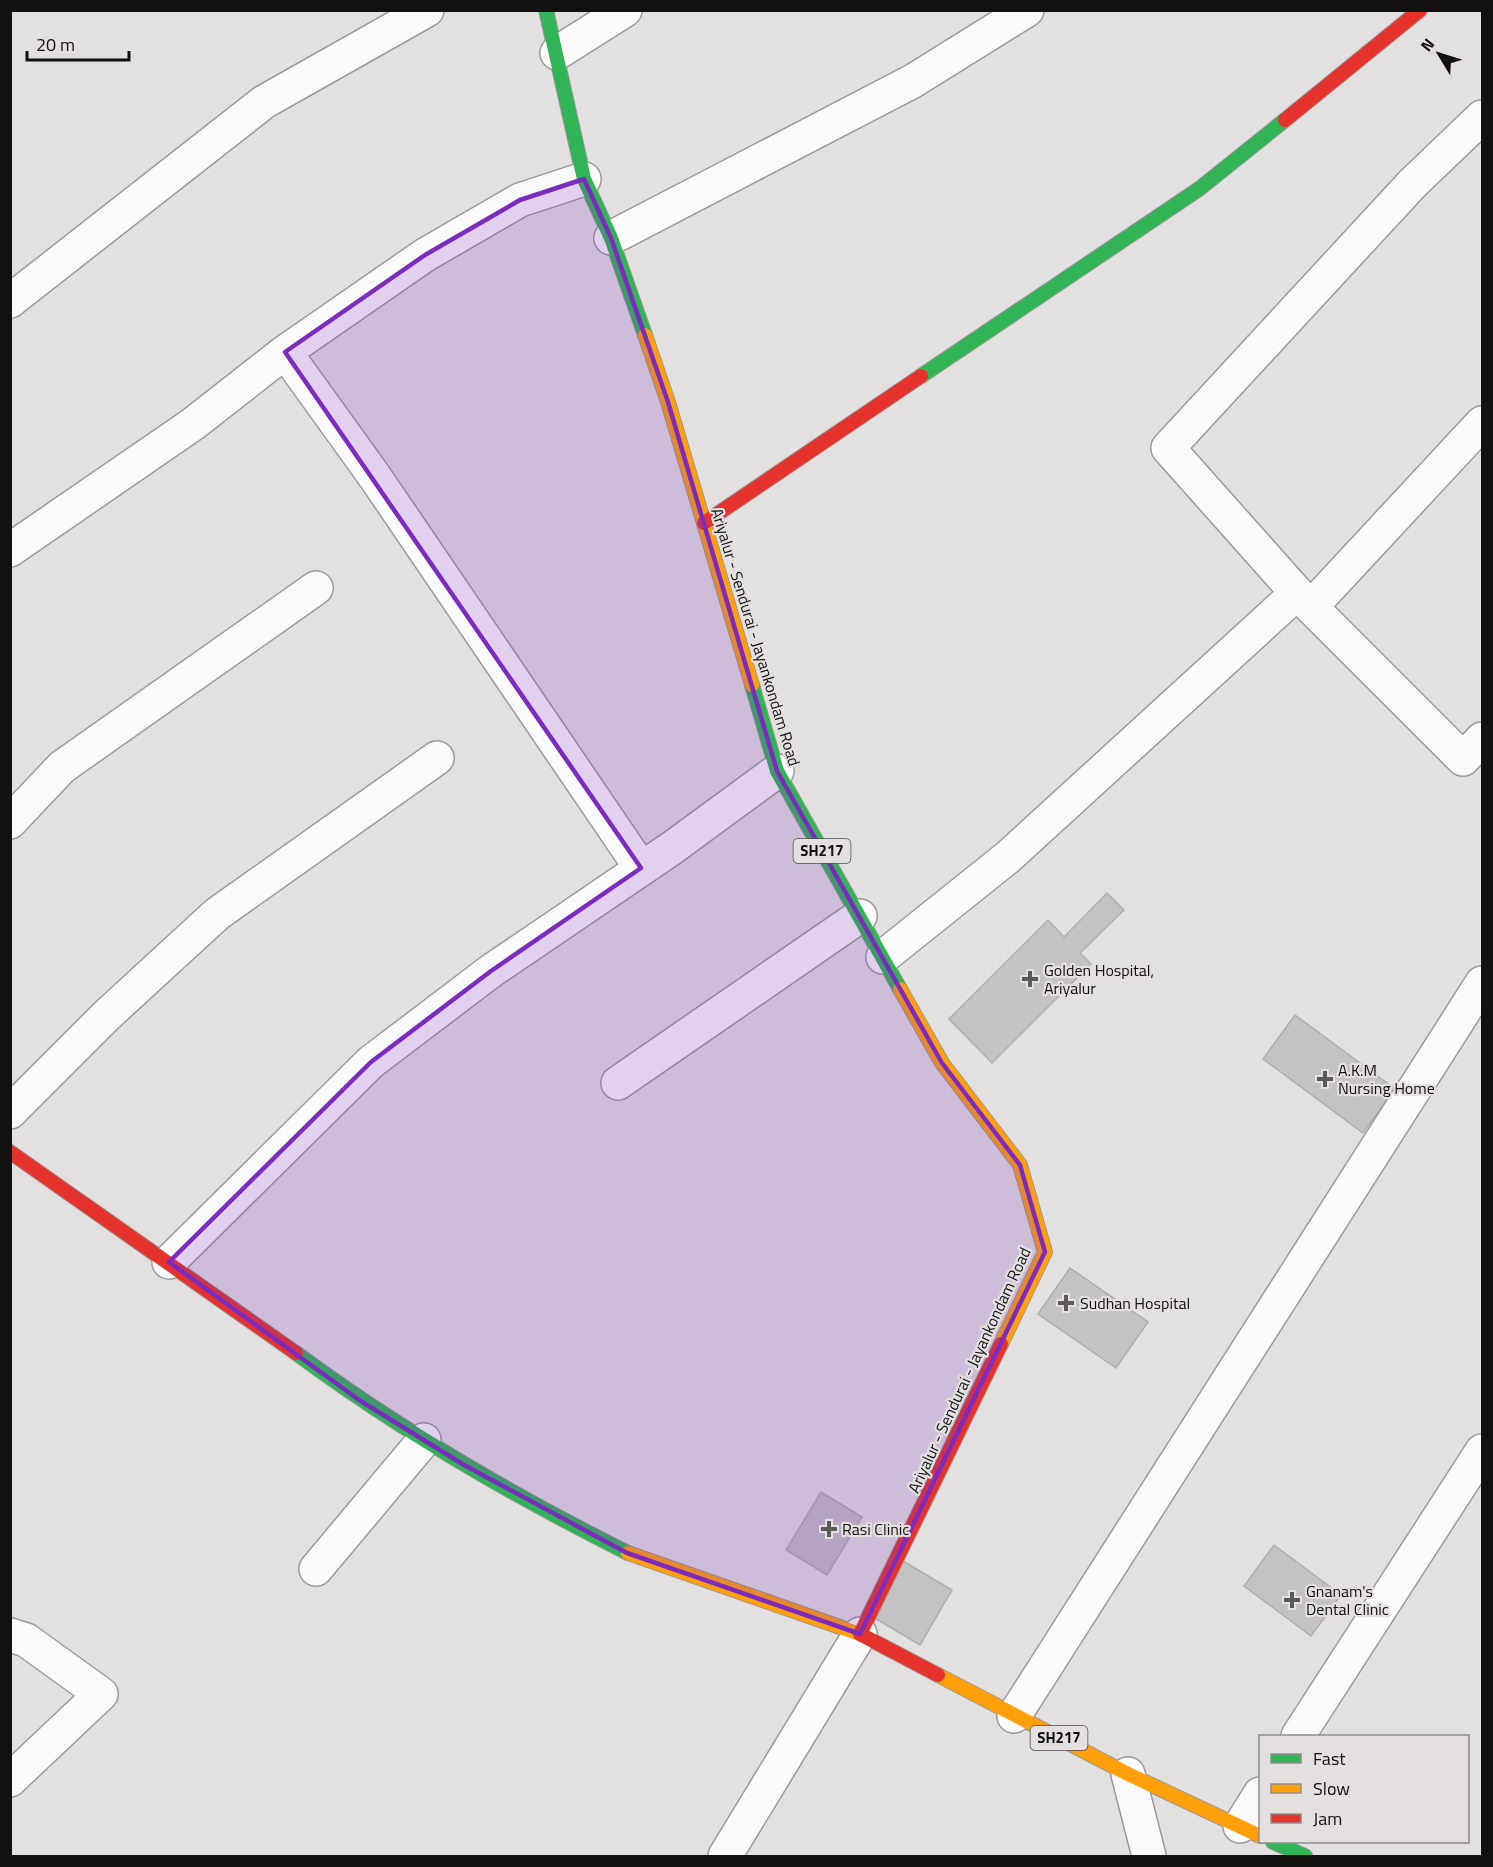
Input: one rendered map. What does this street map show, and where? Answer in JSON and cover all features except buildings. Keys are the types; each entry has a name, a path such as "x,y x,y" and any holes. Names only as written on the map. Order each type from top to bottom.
{"main road":[{"name":"Ariyalur - Sendurai - Jayankondam Road","path":"546,10 584,179 610,237 668,402 777,771 942,1063 1020,1165 1046,1252 860,1635"},
{"path":"704,523 1199,189 1420,10"},
{"path":"10,1152 359,1400 464,1465 627,1553 860,1635"},
{"name":"SH217","path":"860,1635 1128,1774 1250,1831"},
{"path":"1275,1843 1305,1857"}],"street":[{"path":"10,301 264,102 427,10"},
{"path":"557,52 626,10"},
{"path":"610,237 913,81 1027,10"},
{"path":"1482,117 1412,184 1168,448 1304,600 1464,759 1482,738"},
{"path":"10,550 193,424 285,352 424,255 520,200 584,179"},
{"path":"285,352 382,486 641,868"},
{"path":"883,957 1008,857 1304,600 1482,423"},
{"path":"10,822 62,767 316,588"},
{"path":"10,1112 106,1016 217,914 309,846 437,758"},
{"path":"169,1263 371,1062 491,971 777,771"},
{"path":"618,1083 860,916"},
{"path":"1014,1716 1482,983"},
{"path":"316,1569 424,1440"},
{"path":"1299,1735 1482,1451"},
{"path":"10,1635 26,1640 101,1694 10,1780"},
{"path":"725,1857 860,1635"},
{"path":"1128,1774 1149,1857"},
{"path":"1250,1831 1259,1798"}],"highlighted area":[{"path":"584,179 611,238 668,402 777,771 942,1063 1020,1165 1045,1252 860,1634 627,1553 464,1465 359,1400 169,1262 371,1062 491,971 641,868 285,352 425,255 520,200"}],"traffic: fast":[{"path":"546,10 584,179 611,238 645,335"},
{"path":"921,376 1199,189 1285,120"},
{"path":"752,685 777,771 900,989"},
{"path":"296,1353 416,1435 499,1485 628,1553"},
{"path":"1275,1843 1305,1856"}],"traffic: slow":[{"path":"645,335 668,402 752,685"},
{"path":"900,989 942,1063 1020,1165 1045,1252 1001,1344"},
{"path":"628,1553 860,1634"},
{"path":"938,1675 1128,1774 1259,1836"}],"traffic: jam":[{"path":"1285,120 1420,10"},
{"path":"704,523 921,376"},
{"path":"10,1152 296,1353"},
{"path":"938,1675 860,1634 1001,1344"}],"place":[{"name":"Golden Hospital, Ariyalur","path":"1030,979"},
{"name":"A.K.M Nursing Home","path":"1325,1079"},
{"name":"Sudhan Hospital","path":"1066,1303"},
{"name":"Rasi Clinic","path":"829,1529"},
{"name":"Gnanam's Dental Clinic","path":"1292,1600"}]}
